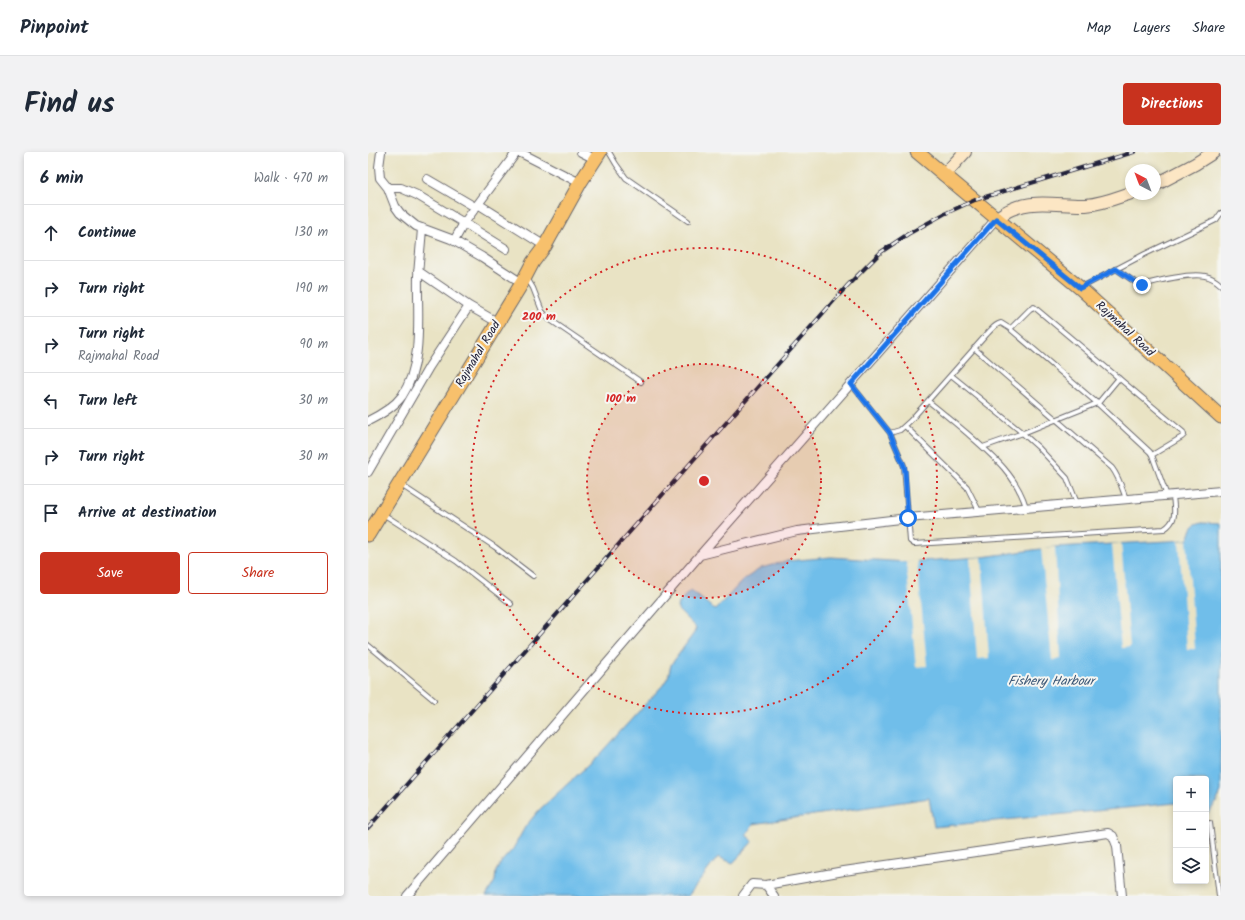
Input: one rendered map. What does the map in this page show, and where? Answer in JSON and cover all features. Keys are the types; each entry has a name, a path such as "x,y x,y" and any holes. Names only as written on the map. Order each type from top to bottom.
{"main road":[{"name":"Rajmahal Road","path":"917,152 1080,288 1221,417"},
{"name":"Rajmahal Road","path":"368,535 598,156"}],"street":[{"path":"381,152 379,167 380,178 388,188 400,214 416,226 454,240 524,280"},
{"path":"454,240 464,222 518,152 580,184"},
{"path":"581,152 598,156"},
{"path":"944,174 964,152"},
{"path":"1161,182 1214,152"},
{"path":"427,179 477,206 544,246"},
{"path":"388,188 401,188 417,195 464,222 506,249"},
{"path":"407,896 700,555 996,219 1011,209 1026,205 1086,205 1105,202 1125,195"},
{"path":"368,420 378,416 397,402 408,386 416,354 418,331 418,271 422,228"},
{"path":"418,271 469,306 497,322"},
{"path":"368,472 429,367 469,306"},
{"path":"700,555 797,531 908,518 1221,491"},
{"path":"743,896 752,884 766,885 844,871 1108,833 1112,836 1117,846 1122,896"},
{"path":"766,885 774,896"}],"lane":[{"path":"609,152 626,178 688,221"},
{"path":"1080,288 1220,217"},
{"path":"1116,269 1138,284 1142,285 1185,276 1205,276 1221,285"},
{"path":"524,280 533,288 542,311 549,319 641,382"},
{"path":"1009,328 1015,326 1032,307 1037,308 1183,432 1184,435 1182,437 1152,455"},
{"path":"851,384 890,433 904,466 910,541 914,544 1164,529 1171,523 1174,517 1170,495 1152,455 1097,403 1009,328 1001,323 986,334 905,426 890,433"},
{"path":"974,348 1106,463 1116,473 1126,499"},
{"path":"951,374 1039,448 1062,472 1070,485 1077,504"},
{"path":"983,447 1057,420 1097,403 1119,378"},
{"path":"928,401 983,447 1004,468 1015,482 1023,497 1026,508"},
{"path":"905,426 967,487 979,512"},
{"path":"399,484 489,543 533,576"},
{"path":"381,513 456,561 511,604"},
{"path":"368,645 434,700"},
{"path":"1210,823 1219,896"}],"water":[{"name":"Fishery Harbour","path":"1203,522 1221,523 1221,791 1216,803 1209,812 1209,776 1173,776 1173,803 934,827 929,798 753,824 746,835 753,841 733,863 718,857 688,896 486,896 495,881 496,871 502,861 513,849 525,827 539,810 596,758 663,685 668,677 671,665 696,628 678,610 677,606 691,590 715,610 743,580 761,568 787,561 831,557 906,562 982,557 1055,547 1187,540 1193,527"}],"pier":[{"path":"1187,540 1195,649 1187,649 1179,541"},
{"path":"1121,543 1130,647 1121,648 1112,544"},
{"path":"1055,547 1061,659 1052,660 1041,548"},
{"path":"982,557 989,658 977,659 970,558"},
{"path":"917,560 927,666 916,667 906,562"}],"railway":[{"path":"368,828 847,286 881,252 908,234 944,214 975,200 1134,152"}],"route":[{"path":"908,518 904,466 890,433 851,384 996,219 1080,288 1116,269 1133,281 1142,285"}]}
